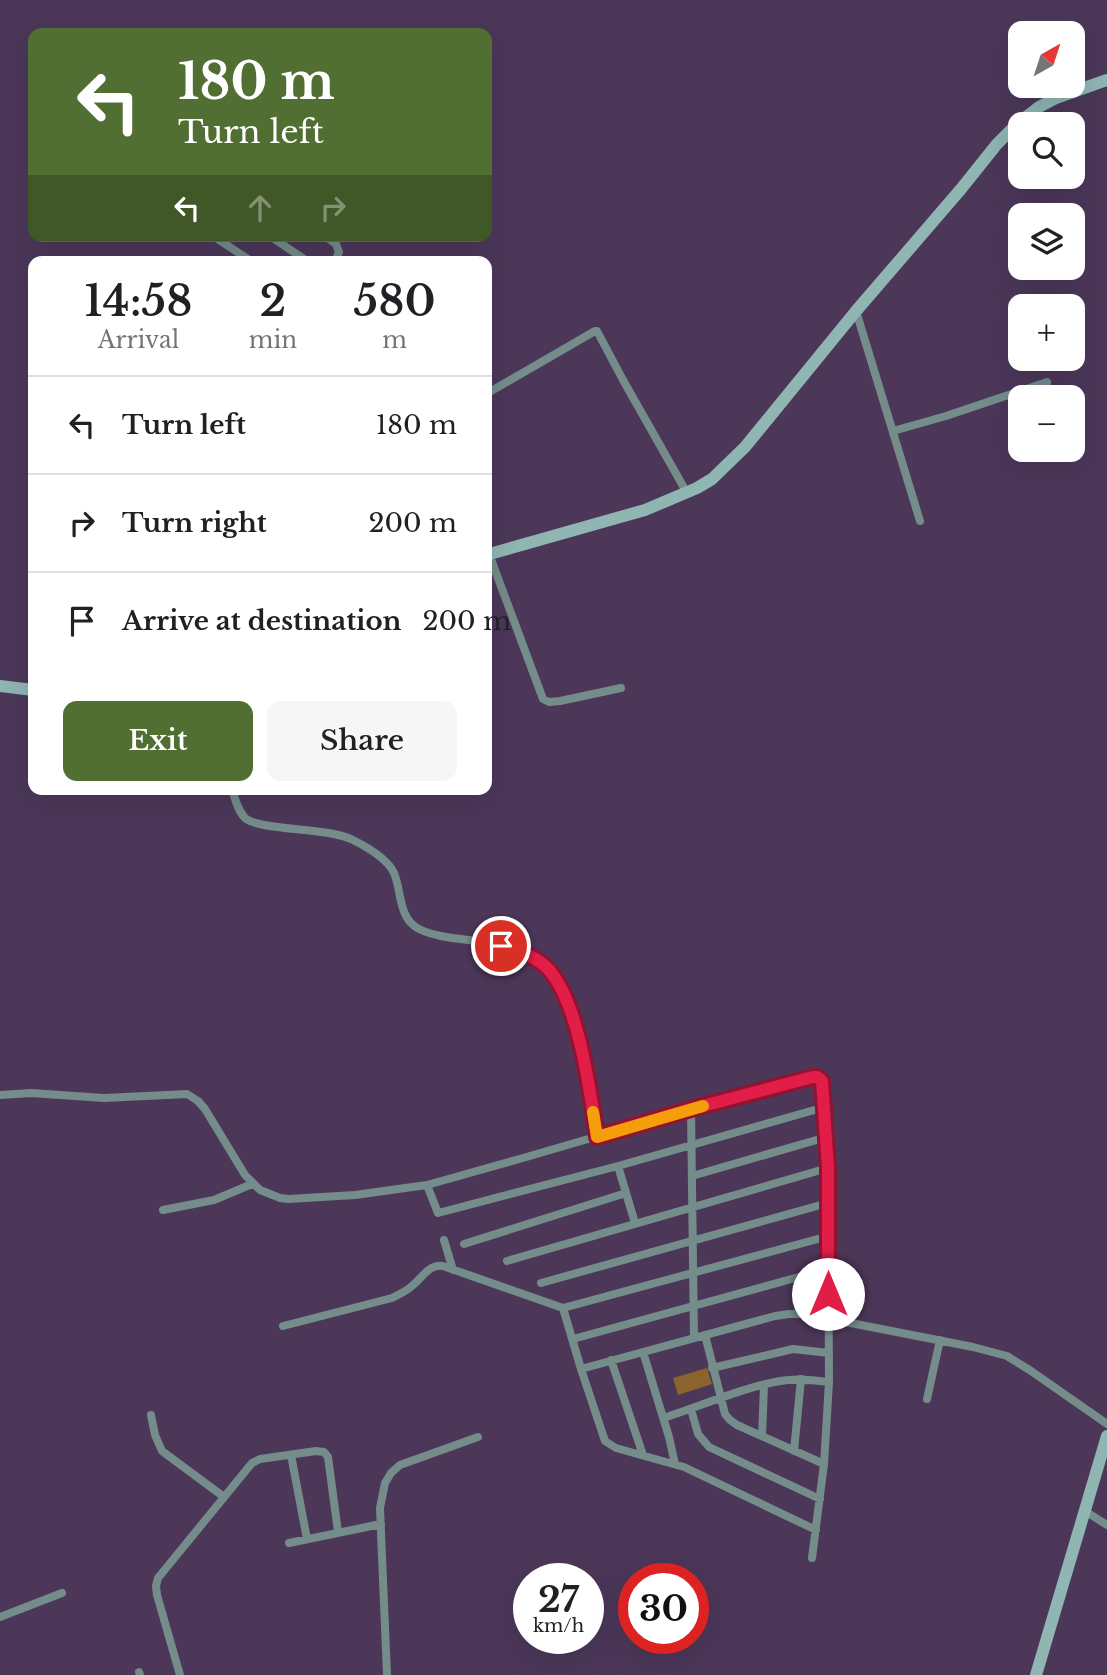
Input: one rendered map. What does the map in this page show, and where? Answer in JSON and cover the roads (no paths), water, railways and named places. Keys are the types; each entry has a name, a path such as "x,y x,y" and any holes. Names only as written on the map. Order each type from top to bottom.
{"street":[{"path":"492,553 632,514 687,493 712,479 745,447 997,144 1039,107 1107,80"},
{"path":"222,242 243,256"},
{"path":"279,242 300,256"},
{"path":"229,247 232,256"},
{"path":"856,311 920,521"},
{"path":"492,390 597,331 687,493"},
{"path":"893,431 1047,382"},
{"path":"492,565 543,699 550,702 560,701 621,688"},
{"path":"0,686 28,689"},
{"path":"235,795 243,815 249,821 349,838 384,860 394,873 402,908 408,920 416,927 432,934 501,946 537,960 549,970 559,984 569,1007 578,1038 597,1137"},
{"path":"0,1095 30,1093 104,1098 187,1094 205,1109 253,1184 260,1190 280,1198 301,1199 427,1185 691,1109 817,1077 824,1085 827,1137 829,1382 824,1464 812,1558"},
{"path":"427,1185 438,1213 618,1166 825,1107"},
{"path":"691,1109 694,1338"},
{"path":"692,1176 827,1137"},
{"path":"618,1166 635,1223"},
{"path":"507,1261 828,1168"},
{"path":"163,1210 214,1200 253,1184"},
{"path":"464,1244 626,1193"},
{"path":"541,1283 828,1203"},
{"path":"283,1326 392,1298 437,1265 563,1308 829,1236"},
{"path":"444,1240 453,1270"},
{"path":"573,1339 828,1269"},
{"path":"563,1308 605,1441 616,1448 695,1471 816,1530"},
{"path":"581,1368 789,1314 829,1318 1007,1356 1107,1424"},
{"path":"705,1335 725,1415 762,1436 824,1464"},
{"path":"927,1399 940,1340"},
{"path":"712,1368 793,1349 829,1353"},
{"path":"643,1352 675,1464"},
{"path":"611,1360 643,1455"},
{"path":"663,1418 780,1381 801,1379 829,1382"},
{"path":"794,1451 801,1379"},
{"path":"762,1436 764,1386"},
{"path":"691,1409 698,1434 709,1447 820,1499"},
{"path":"151,1415 162,1451 224,1497"},
{"path":"1036,1675 1107,1436"},
{"path":"387,1675 381,1524 384,1483 400,1465 478,1437"},
{"path":"180,1675 156,1586 162,1572 252,1463 321,1451 326,1454 338,1532"},
{"path":"291,1455 307,1539"},
{"path":"1085,1511 1107,1525"},
{"path":"289,1543 381,1524"},
{"path":"0,1617 62,1592"}]}
